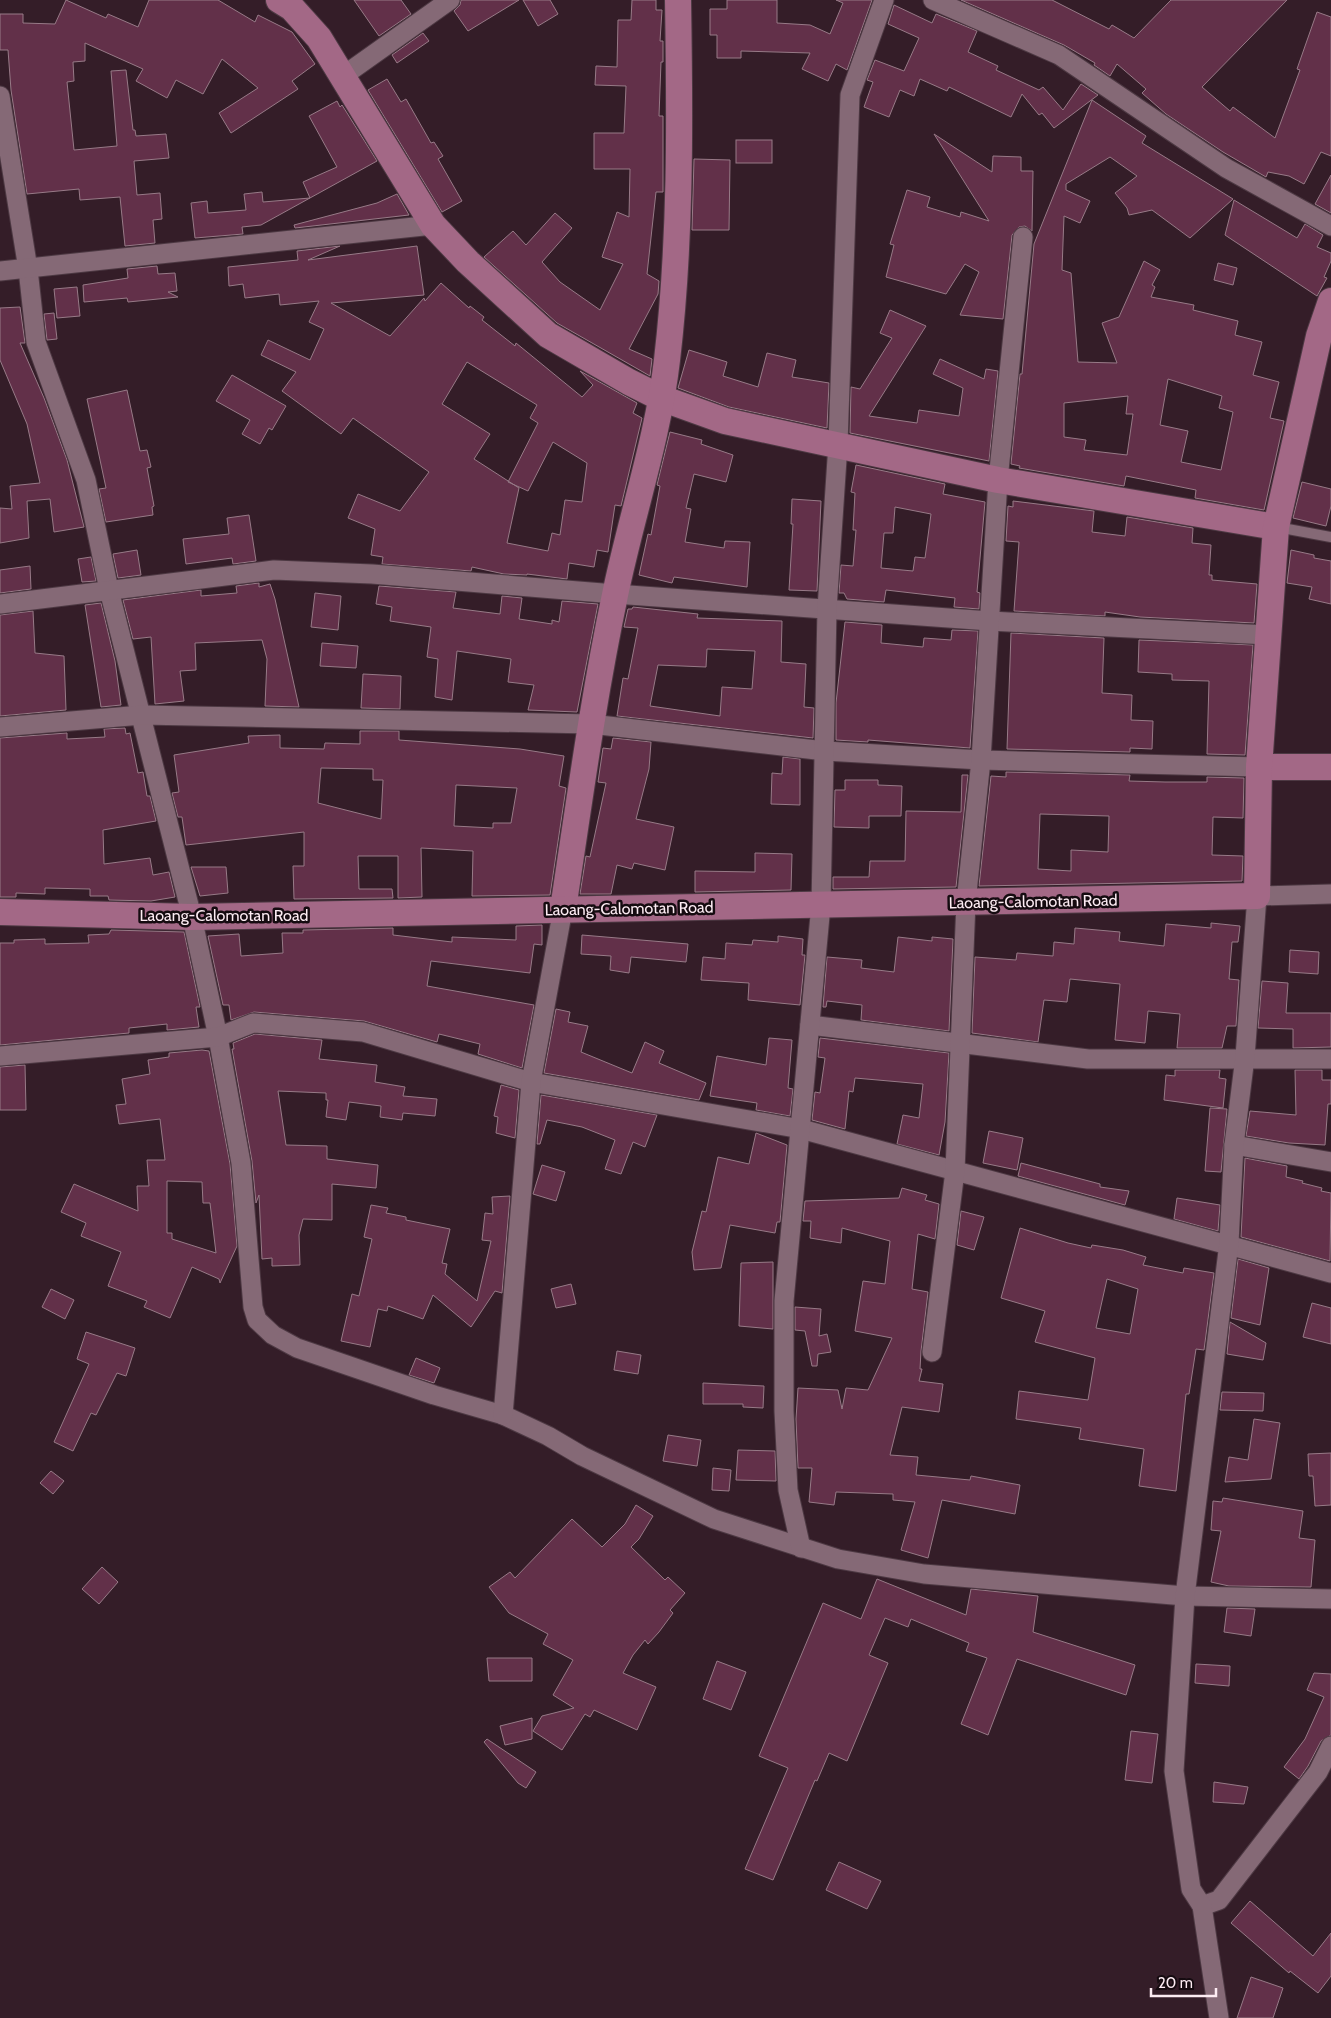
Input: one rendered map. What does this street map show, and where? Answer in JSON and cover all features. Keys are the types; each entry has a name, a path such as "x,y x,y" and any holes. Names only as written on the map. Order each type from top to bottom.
{"street":[{"path":"344,76 450,0"},
{"path":"502,1414 531,1082 563,909 591,724 615,594 661,398 671,322 676,235 679,72 678,0"},
{"path":"800,1548 788,1490 784,1411 784,1300 821,905 827,609 838,444 850,95 884,0"},
{"path":"933,0 1059,55 1226,168 1331,226"},
{"path":"287,3 319,38 344,76 433,225 468,262 548,335 661,398 725,421 998,480 1276,527"},
{"path":"0,96 28,269 36,342 86,480 109,590 192,917 218,1037 241,1164 253,1307 257,1320 273,1335 297,1348 434,1395 502,1414 548,1436 582,1456 714,1519 838,1559 924,1574 1185,1596 1331,1599"},
{"path":"0,271 433,225"},
{"path":"932,1352 955,1171 962,1045 966,902 981,760 998,480 1023,237"},
{"path":"1219,2018 1202,1906 1191,1889 1174,1771 1185,1596 1229,1244 1234,1145 1245,1057 1257,896 1259,767 1276,527 1319,336 1331,301"},
{"path":"0,604 274,570 372,574 615,594 990,621 1268,635"},
{"path":"0,727 142,715 591,724 825,751 981,760 1331,767"},
{"path":"1257,896 1331,894"},
{"name":"Laoang-Calomotan Road","path":"0,912 192,917 1257,896"},
{"path":"0,1056 218,1037 253,1023 363,1032 531,1082 800,1129 1331,1273"},
{"path":"810,1025 1088,1059 1245,1057 1331,1059"},
{"path":"1234,1145 1331,1162"},
{"path":"1202,1906 1219,1900 1318,1772 1331,1746"}],"lane":[{"path":"1276,527 1331,537"}],"building":[{"path":"66,0 106,18 108,14 138,27 149,0 218,0 255,22 258,15 292,32 315,64 292,81 298,89 231,133 219,113 258,88 222,59 203,94 176,80 167,98 136,81 143,69 85,43 85,61 73,62 74,81 67,82 74,150 117,146 111,71 126,70 133,130 135,130 136,136 166,134 169,158 134,161 137,195 160,193 162,219 153,220 155,243 125,246 120,197 80,200 79,189 27,194 11,90 8,50 0,50 0,14 23,14 23,23 55,24"},
{"path":"354,0 401,0 411,14 379,36"},
{"path":"461,0 519,0 468,31 454,11 460,5"},
{"path":"523,0 550,0 558,14 538,26"},
{"path":"632,0 656,0 656,10 662,10 660,41 663,41 663,62 661,62 659,116 663,116 663,192 656,192 647,274 659,281 658,294 629,349 652,359 650,376 557,323 484,257 513,231 526,245 555,213 572,228 542,262 560,282 600,310 623,264 602,257 617,212 629,217 630,169 594,169 594,133 624,133 626,86 595,85 596,66 617,67 618,20 631,20"},
{"path":"727,0 777,0 777,23 810,25 830,34 843,3 836,0 872,0 847,70 836,64 828,81 802,69 810,53 741,51 741,58 717,58 717,35 710,35 710,9 727,9"},
{"path":"961,0 1052,0 1109,29 1112,25 1134,38 1171,0 1287,0 1202,87 1230,111 1233,107 1275,138 1300,70 1297,69 1317,12 1331,17 1331,156 1321,152 1304,184 1289,176 1268,172 1266,177 1223,152 1166,114 1142,93 1146,89 1117,64 1110,76 1094,65 1095,63 1064,45"},
{"path":"894,5 932,23 936,14 977,31 968,52 998,66 996,70 1039,90 1043,87 1063,110 1081,84 1098,95 1054,128 1042,113 1039,115 1022,94 1011,117 949,87 947,91 920,79 914,96 900,90 889,117 864,107 873,82 867,80 875,60 904,71 919,38 888,24"},
{"path":"423,33 429,41 397,63 392,55"},
{"path":"387,79 401,102 406,99 431,143 434,142 443,156 438,159 462,201 442,212 368,90"},
{"path":"1092,100 1146,136 1142,143 1233,199 1190,238 1152,210 1129,215 1127,208 1115,193 1137,176 1110,157 1066,184 1066,190 1090,201 1080,223 1064,216 1062,270 1071,273 1078,362 1117,363 1102,323 1119,317 1144,261 1160,270 1152,285 1155,287 1151,297 1194,305 1193,310 1238,321 1235,335 1262,342 1253,375 1279,382 1270,418 1284,421 1264,510 1195,498 1196,490 1126,476 1124,486 1019,468 1020,466 1011,464 1020,374 1022,374 1034,244","holes":["1168,379 1222,396 1219,408 1233,412 1221,470 1181,462 1188,431 1160,425","1128,396 1126,414 1133,414 1127,455 1084,450 1086,440 1064,437 1064,403"]},
{"path":"337,101 340,107 342,105 377,161 310,198 303,182 337,167 309,116"},
{"path":"934,134 992,172 993,156 1021,157 1021,171 1033,171 1032,231 1025,226 1019,227 1012,235 1003,319 960,315 979,272 965,264 946,294 886,277 894,245 890,244 907,190 930,197 927,207 960,217 961,212 989,221"},
{"path":"736,140 772,140 772,163 736,163"},
{"path":"694,159 730,160 729,230 692,230"},
{"path":"1331,175 1331,213 1315,204"},
{"path":"262,192 263,202 310,198 261,225 242,227 243,234 195,238 191,203 207,201 208,213 246,210 244,194"},
{"path":"397,194 409,215 295,228 294,225 377,203"},
{"path":"1234,200 1297,238 1305,224 1323,235 1317,247 1331,253 1331,261 1324,277 1327,278 1317,296 1225,235"},
{"path":"340,246 308,260 417,246 424,295 331,303 390,336 424,298 425,301 441,283 469,308 470,306 484,317 482,320 515,346 516,343 582,397 593,385 580,371 637,403 633,413 642,418 621,506 615,505 608,552 597,550 594,567 569,563 567,579 527,574 504,574 472,567 471,571 382,564 383,557 371,555 375,529 348,518 358,494 400,511 429,472 353,418 341,434 282,391 296,372 261,355 268,340 310,360 324,329 309,322 319,301 280,305 279,294 245,298 243,284 229,286 228,267 298,260 297,251","holes":["467,362 537,405 530,418 538,423 508,481 474,459 490,434 442,404","553,442 587,463 582,502 565,500 560,535 552,533 548,551 507,543 519,488 514,485 528,491"]},
{"path":"1218,263 1237,268 1233,285 1214,280"},
{"path":"157,266 158,274 175,273 177,291 168,292 178,297 128,302 127,298 84,302 83,285 128,278 127,269"},
{"path":"77,287 80,316 57,318 54,289"},
{"path":"20,307 25,343 20,343 44,398 67,460 84,527 54,532 50,499 27,501 29,538 0,543 0,508 12,509 10,486 40,483 27,424 0,360 0,308"},
{"path":"890,310 926,326 869,416 917,423 919,410 959,416 963,388 933,374 940,359 984,379 986,369 998,371 989,461 850,433 851,387 860,389 892,338 880,333"},
{"path":"54,313 57,339 47,340 44,314"},
{"path":"689,350 727,362 723,376 758,387 767,353 796,360 792,377 829,383 827,428 729,407 678,388"},
{"path":"232,375 286,406 272,430 269,428 260,444 242,434 250,420 216,401"},
{"path":"127,390 140,451 147,450 151,467 147,468 154,506 152,507 153,515 106,522 99,489 106,488 87,399"},
{"path":"670,432 702,440 701,444 733,455 726,482 694,474 686,508 691,509 685,542 724,548 725,541 750,542 747,587 674,577 672,583 639,575 648,534 651,535 660,486 657,485"},
{"path":"856,465 945,484 943,494 985,502 977,592 980,593 979,609 954,607 955,598 886,590 884,602 847,599 844,593 839,593 841,565 853,566 856,530 853,530 855,493 851,492","holes":["895,507 931,514 925,558 915,557 913,571 881,568 884,533 893,533"]},
{"path":"1302,482 1331,489 1331,506 1326,526 1293,518"},
{"path":"792,499 821,501 817,591 789,590 793,524 791,524"},
{"path":"1013,501 1094,511 1092,532 1125,536 1127,517 1193,528 1192,543 1211,545 1209,575 1212,575 1212,580 1257,584 1254,623 1140,617 1105,612 1105,616 1014,611 1019,542 1006,541 1008,506 1013,507"},
{"path":"249,515 256,561 233,564 232,558 186,564 183,539 229,534 227,518"},
{"path":"137,550 141,575 118,578 113,554"},
{"path":"1291,550 1314,555 1314,558 1331,561 1331,604 1309,599 1312,587 1287,583"},
{"path":"91,557 96,581 82,582 78,559"},
{"path":"30,566 31,589 0,593 0,570"},
{"path":"259,583 259,587 270,584 275,599 299,707 265,706 267,659 262,640 195,643 196,670 180,671 184,701 155,704 151,637 133,639 123,600 201,590 201,596 237,593 236,586"},
{"path":"379,586 456,592 453,608 500,614 502,596 522,598 519,619 552,624 552,620 559,622 562,601 598,604 577,712 528,710 534,685 508,682 511,659 457,651 452,700 435,697 438,659 427,657 431,627 390,621 392,607 376,604"},
{"path":"315,593 341,596 338,630 311,627"},
{"path":"101,603 115,661 121,705 101,707 85,605"},
{"path":"633,607 698,614 697,618 782,621 781,662 806,664 804,707 814,708 813,738 617,716 623,678 628,679 638,628 624,627 628,609","holes":["707,649 755,651 752,689 722,687 720,716 650,706 658,665 706,667"]},
{"path":"33,611 35,653 64,656 66,710 0,716 0,615"},
{"path":"845,622 882,625 881,643 923,647 924,638 951,640 952,630 978,631 970,748 868,740 868,742 836,740 836,703"},
{"path":"1011,633 1104,638 1102,693 1132,695 1131,720 1153,721 1152,749 1130,748 1130,752 1007,749"},
{"path":"1139,640 1253,645 1245,755 1207,754 1209,681 1172,680 1172,674 1138,672"},
{"path":"322,643 358,646 356,668 320,666"},
{"path":"363,674 401,676 400,709 361,708"},
{"path":"125,728 126,734 130,733 138,773 143,772 147,796 150,796 156,821 103,830 104,864 150,858 153,875 169,872 175,897 151,901 109,900 108,896 90,896 90,889 45,888 45,894 16,893 16,897 0,897 0,738 67,733 67,739 105,737 104,729"},
{"path":"360,731 399,731 399,740 520,749 564,756 559,786 566,788 550,895 472,896 473,851 421,848 422,897 398,898 398,856 358,856 359,889 392,889 393,898 294,899 293,866 304,866 304,832 186,845 182,817 178,817 172,793 179,792 174,755 249,743 248,736 280,735 280,748 324,749 325,743 360,744","holes":["321,768 373,769 373,780 383,780 381,819 318,803","456,785 517,788 511,823 493,823 493,828 454,826"]},
{"path":"613,738 651,742 649,769 636,819 674,827 665,870 634,863 632,869 617,865 611,894 580,894 586,856 590,857 606,783 598,782 603,748 611,749"},
{"path":"783,757 800,759 800,805 771,804 772,773 782,774"},
{"path":"1006,772 1130,775 1129,781 1165,782 1207,782 1207,777 1244,778 1243,818 1213,817 1212,855 1243,856 1242,881 979,886 991,776 1006,777","holes":["1040,814 1109,816 1108,852 1071,850 1071,871 1038,869"]},
{"path":"962,775 968,775 956,887 833,889 833,877 869,877 870,861 905,861 906,811 961,812"},
{"path":"845,780 878,780 878,785 902,786 901,816 869,816 869,828 834,827 835,790 845,790"},
{"path":"755,853 792,854 791,890 695,892 695,871 755,872"},
{"path":"191,867 226,867 228,893 200,896"},
{"path":"1211,923 1240,926 1238,942 1232,942 1229,979 1239,980 1236,1026 1227,1026 1222,1048 1177,1048 1180,1014 1148,1011 1145,1043 1115,1040 1120,984 1070,979 1067,1002 1044,1000 1038,1042 972,1033 975,957 1016,960 1017,953 1053,956 1054,942 1074,944 1075,928 1120,932 1119,941 1164,946 1166,924 1211,928"},
{"path":"542,925 542,945 534,944 530,973 431,961 427,986 534,1005 522,1068 478,1054 480,1044 439,1034 437,1042 364,1021 254,1012 231,1020 229,1005 223,1005 208,936 239,934 241,956 283,953 282,933 303,933 303,930 393,928 393,935 452,942 452,937 516,940 516,926"},
{"path":"111,930 184,932 200,1007 196,1007 199,1027 167,1030 167,1024 129,1028 129,1033 0,1045 0,943 14,943 14,940 45,939 45,944 89,943 88,935 109,934"},
{"path":"582,935 688,944 686,962 631,957 629,973 610,970 611,956 581,954"},
{"path":"778,936 803,939 802,955 805,955 800,1005 748,1000 749,983 701,980 703,957 725,959 726,943 752,945 753,940 778,942"},
{"path":"898,937 932,941 932,937 953,939 949,1031 861,1020 862,1005 827,1001 826,1007 823,1007 827,957 862,960 861,968 894,972"},
{"path":"1290,950 1319,952 1318,974 1289,972"},
{"path":"1262,981 1288,983 1286,1013 1331,1013 1331,1047 1293,1048 1293,1029 1258,1028"},
{"path":"556,1009 570,1012 568,1022 588,1026 581,1052 632,1073 645,1042 664,1051 659,1063 706,1083 699,1100 544,1073"},
{"path":"255,1034 322,1040 319,1059 377,1065 375,1082 405,1087 403,1096 437,1099 435,1116 403,1113 402,1120 380,1117 381,1106 349,1102 346,1120 326,1117 328,1100 326,1100 326,1093 278,1091 286,1145 327,1146 327,1159 378,1165 376,1188 332,1184 332,1220 303,1219 299,1235 300,1265 272,1266 272,1258 262,1259 259,1195 256,1203 252,1161 232,1049 234,1049 233,1043"},
{"path":"769,1038 792,1040 788,1088 793,1089 790,1116 756,1110 757,1103 710,1096 717,1056 766,1065"},
{"path":"820,1038 949,1053 945,1122 939,1155 897,1144 903,1115 919,1118 923,1084 855,1078 853,1092 849,1091 845,1129 812,1120 815,1092 820,1093 825,1058 818,1057"},
{"path":"209,1051 230,1164 237,1246 220,1283 219,1279 192,1267 170,1318 144,1307 147,1301 108,1286 121,1252 81,1236 86,1223 61,1212 74,1184 138,1211 137,1186 149,1186 147,1160 165,1160 160,1119 119,1124 116,1105 126,1104 122,1079 150,1074 148,1060 169,1057 169,1053","holes":["167,1181 202,1182 203,1203 210,1203 216,1253 172,1239 172,1233 167,1233"]},
{"path":"25,1065 26,1110 0,1110 0,1067"},
{"path":"1175,1070 1220,1070 1219,1078 1226,1079 1223,1108 1164,1100 1166,1075 1175,1076"},
{"path":"1295,1070 1322,1070 1322,1080 1331,1080 1331,1104 1328,1104 1325,1145 1289,1143 1246,1136 1250,1111 1296,1115"},
{"path":"501,1085 519,1090 515,1138 496,1133 498,1117 494,1116"},
{"path":"541,1095 657,1115 645,1147 633,1142 621,1174 605,1169 615,1140 582,1127 547,1120 540,1144 537,1144"},
{"path":"1210,1108 1227,1109 1221,1172 1205,1171"},
{"path":"989,1131 1023,1138 1017,1170 983,1163"},
{"path":"756,1133 787,1145 780,1222 777,1222 775,1233 730,1225 721,1268 694,1270 692,1252 702,1211 706,1212 718,1157 749,1164"},
{"path":"1245,1158 1287,1166 1286,1177 1303,1181 1302,1183 1322,1188 1321,1191 1331,1193 1330,1261 1241,1237"},
{"path":"1021,1163 1100,1184 1100,1187 1129,1191 1125,1205 1018,1176"},
{"path":"542,1165 565,1172 556,1201 533,1194"},
{"path":"902,1188 927,1195 925,1200 939,1204 935,1239 918,1234 912,1289 928,1292 921,1351 920,1369 922,1369 919,1381 943,1384 939,1412 902,1407 890,1455 918,1457 916,1475 970,1480 971,1476 1020,1485 1015,1514 942,1500 928,1558 901,1550 915,1502 893,1500 893,1494 836,1492 834,1505 809,1502 812,1468 798,1468 796,1419 798,1388 838,1390 842,1409 846,1388 868,1390 892,1338 855,1331 863,1281 885,1284 890,1241 842,1228 841,1243 810,1238 811,1221 803,1221 805,1201 899,1198"},
{"path":"510,1196 502,1293 495,1291 471,1327 433,1295 423,1319 388,1306 387,1311 378,1309 370,1347 341,1341 352,1294 359,1296 372,1239 364,1237 371,1205 388,1208 386,1213 406,1217 406,1220 450,1229 442,1263 447,1264 445,1274 477,1301 491,1241 482,1240 485,1213 493,1214 492,1197"},
{"path":"1177,1198 1220,1205 1218,1231 1174,1219"},
{"path":"961,1211 984,1217 974,1250 957,1245"},
{"path":"1020,1228 1091,1248 1092,1245 1123,1250 1146,1257 1143,1265 1183,1273 1184,1268 1214,1273 1204,1350 1196,1349 1189,1394 1186,1394 1176,1491 1139,1486 1144,1449 1079,1439 1081,1428 1016,1419 1019,1391 1088,1400 1095,1358 1035,1342 1045,1311 1001,1298","holes":["1107,1279 1138,1289 1130,1334 1096,1328"]},
{"path":"1238,1259 1269,1268 1260,1325 1231,1318"},
{"path":"773,1262 773,1329 739,1326 741,1263"},
{"path":"571,1284 576,1304 556,1308 551,1289"},
{"path":"51,1289 74,1300 65,1319 42,1307"},
{"path":"1312,1303 1331,1308 1331,1344 1303,1337"},
{"path":"795,1307 821,1309 819,1336 827,1334 831,1352 818,1354 817,1366 812,1366 805,1331 795,1330"},
{"path":"1230,1322 1266,1343 1263,1360 1227,1354"},
{"path":"86,1332 135,1348 126,1376 117,1373 96,1415 91,1413 73,1451 54,1442 89,1364 77,1359"},
{"path":"617,1351 641,1355 638,1374 614,1370"},
{"path":"416,1358 440,1368 434,1383 409,1375"},
{"path":"703,1383 764,1386 763,1408 743,1407 743,1404 703,1404"},
{"path":"1222,1392 1264,1393 1263,1411 1220,1410"},
{"path":"1254,1419 1280,1423 1271,1479 1225,1482 1229,1457 1248,1460"},
{"path":"668,1435 701,1440 697,1466 663,1461"},
{"path":"738,1450 775,1451 776,1481 736,1480"},
{"path":"1331,1453 1331,1505 1315,1506 1313,1476 1309,1476 1308,1454"},
{"path":"713,1468 731,1470 729,1491 712,1490"},
{"path":"51,1471 64,1481 53,1494 40,1483"},
{"path":"1223,1498 1303,1511 1299,1538 1315,1540 1311,1587 1229,1586 1211,1582 1221,1531 1211,1530 1213,1501 1222,1502"},
{"path":"636,1505 653,1516 639,1539 631,1547 665,1580 668,1577 685,1593 670,1610 673,1613 659,1632 648,1644 645,1640 633,1655 623,1673 656,1687 637,1730 594,1710 590,1717 585,1714 562,1750 533,1731 542,1716 574,1708 553,1695 573,1660 543,1644 548,1634 509,1613 489,1587 510,1572 515,1578 572,1519 602,1547 625,1524"},
{"path":"102,1567 118,1582 99,1604 82,1589"},
{"path":"877,1579 966,1615 971,1589 1038,1596 1033,1632 1135,1665 1126,1695 1017,1659 988,1735 961,1724 987,1658 966,1651 969,1643 911,1619 908,1627 885,1618 869,1655 888,1663 847,1761 829,1753 817,1781 815,1780 773,1880 745,1869 788,1768 759,1756 823,1603 861,1619"},
{"path":"1227,1608 1255,1609 1251,1636 1224,1632"},
{"path":"487,1658 532,1658 532,1681 489,1681"},
{"path":"717,1661 746,1672 731,1710 703,1699"},
{"path":"1196,1664 1230,1666 1229,1686 1195,1683"},
{"path":"1314,1673 1331,1674 1331,1735 1321,1741 1299,1779 1284,1767 1305,1739 1324,1697 1307,1690"},
{"path":"532,1718 532,1739 505,1745 500,1726"},
{"path":"1131,1731 1158,1734 1152,1783 1125,1780"},
{"path":"487,1739 536,1772 526,1788 518,1783 484,1742"},
{"path":"1214,1782 1248,1787 1244,1804 1213,1802"},
{"path":"839,1862 881,1881 867,1909 826,1890"},
{"path":"1250,1901 1313,1956 1331,1933 1331,1976 1318,1993 1290,1971 1289,1973 1231,1923"},
{"path":"1251,1977 1283,1988 1273,2018 1237,2018"}]}
